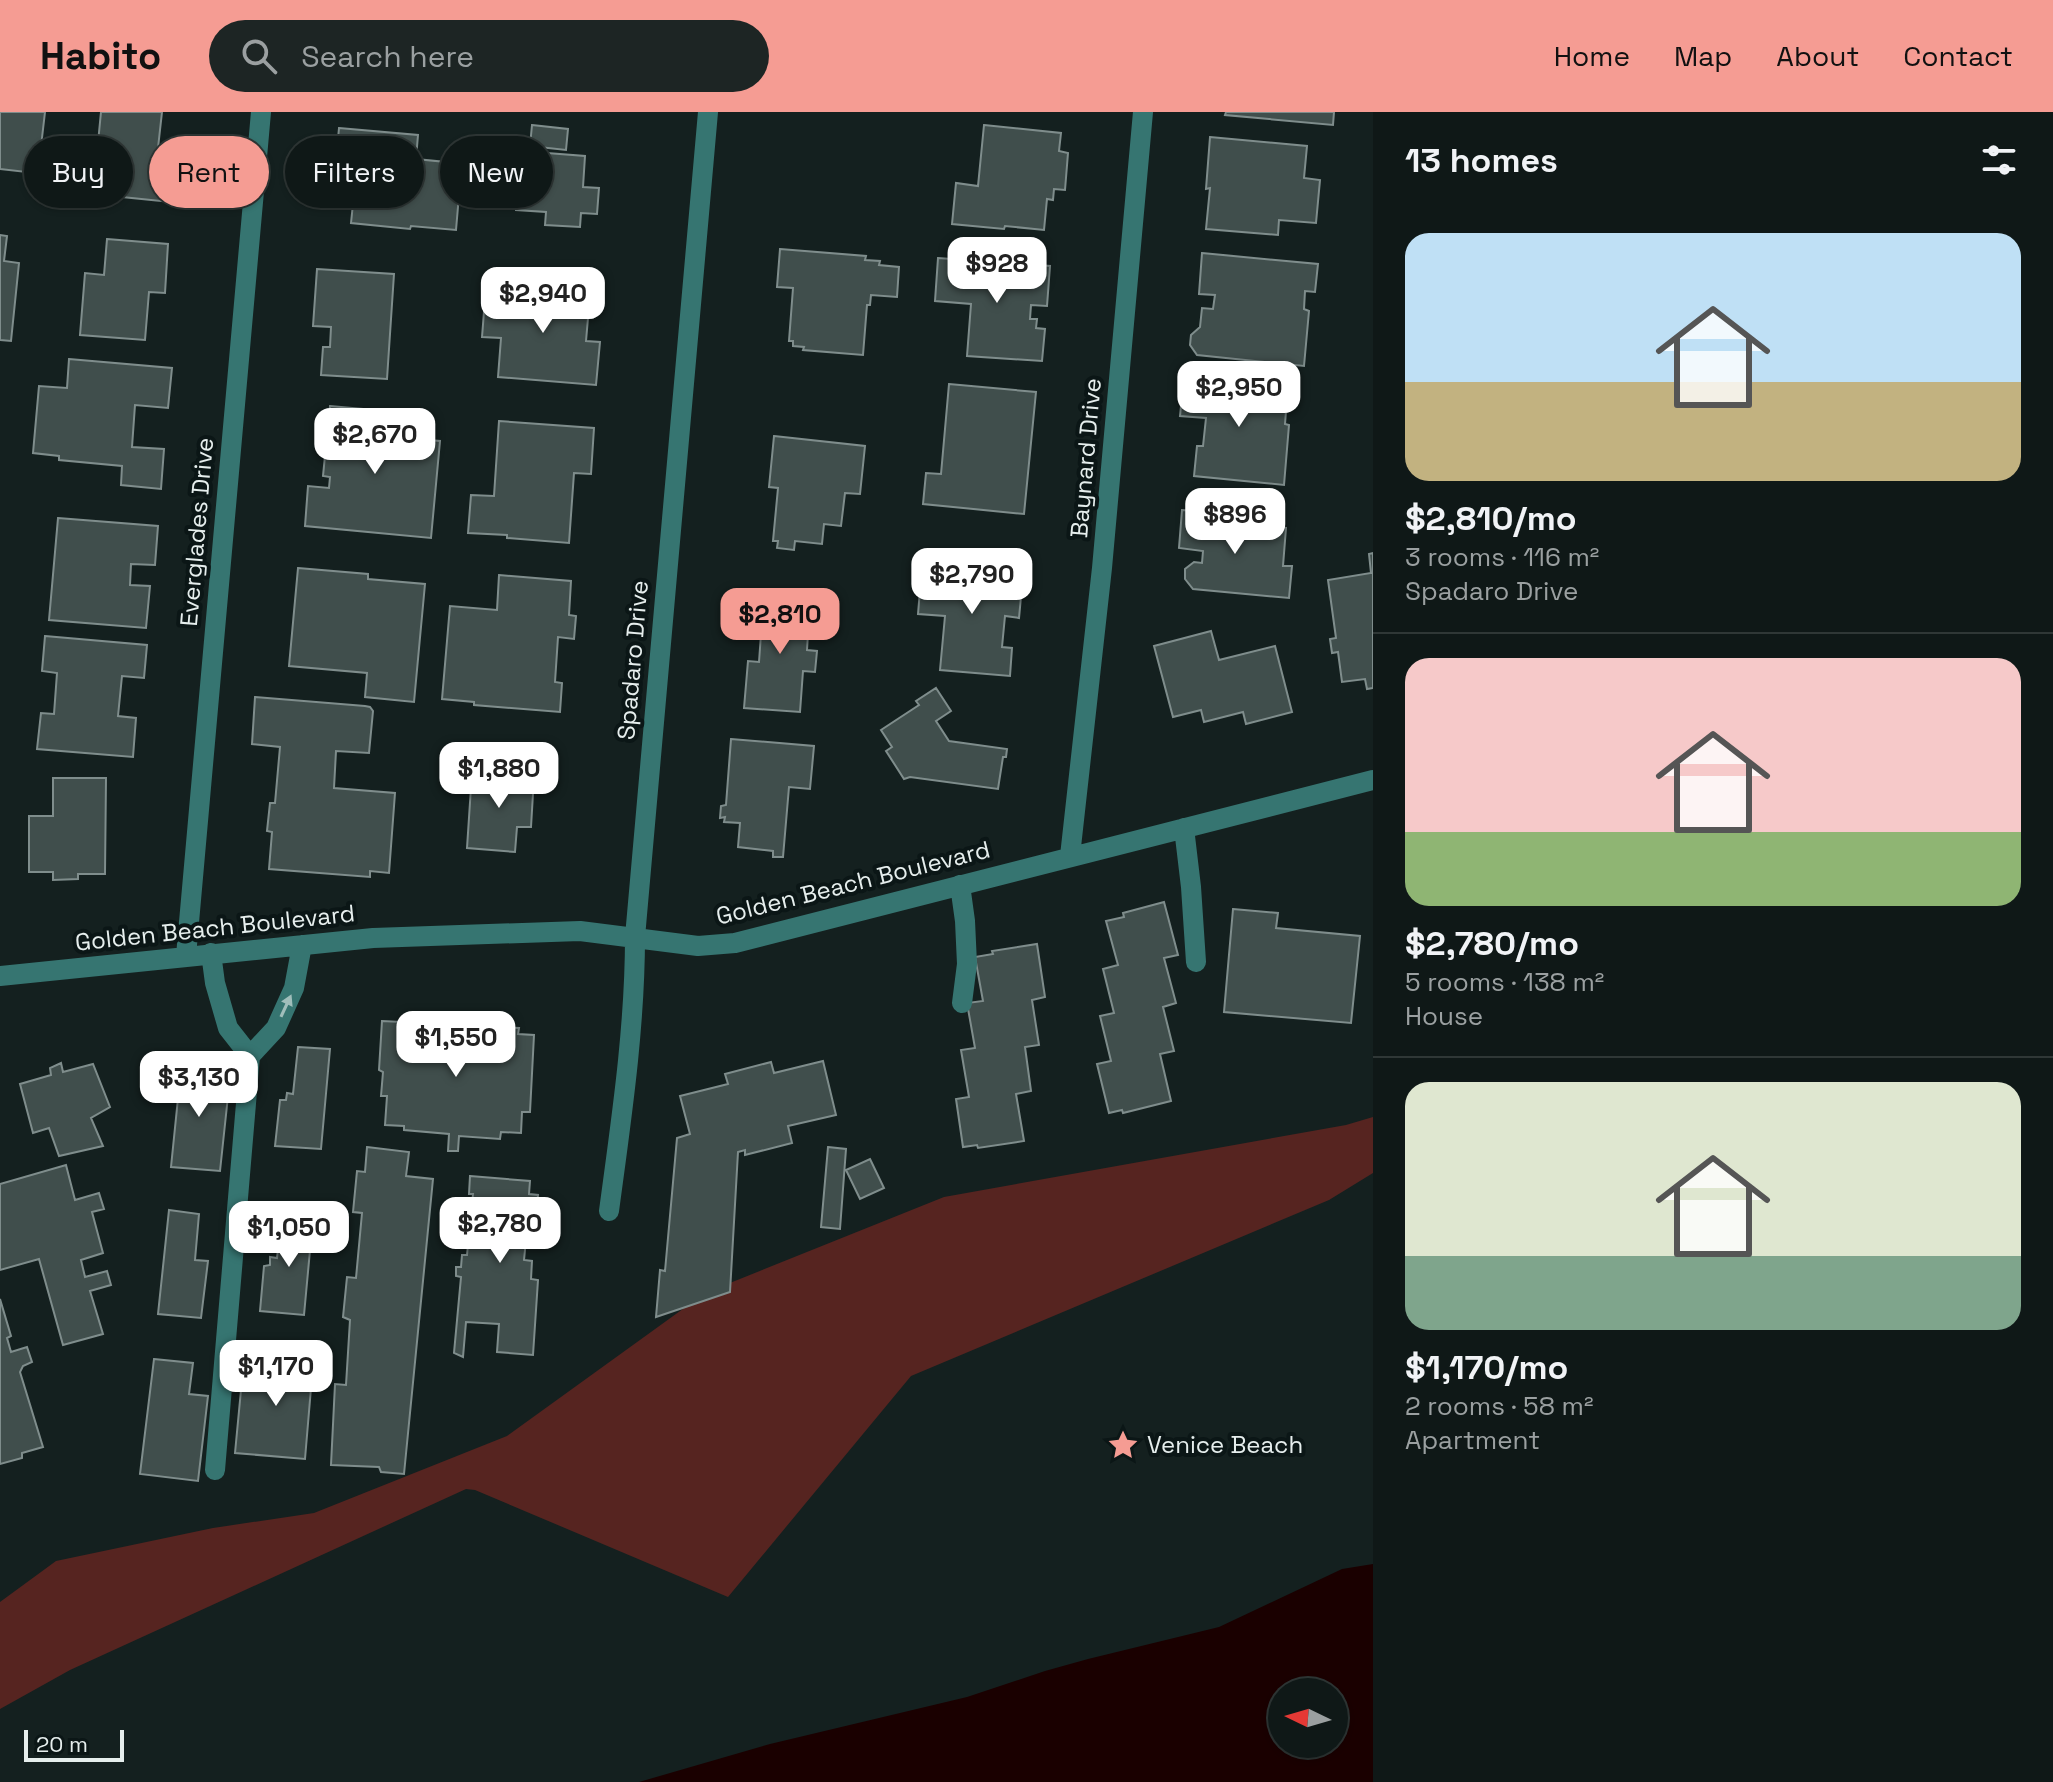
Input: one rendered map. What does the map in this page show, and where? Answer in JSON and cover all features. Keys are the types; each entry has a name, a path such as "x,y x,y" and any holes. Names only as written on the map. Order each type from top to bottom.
{"street":[{"name":"Everglades Drive","path":"186,956 261,112"},
{"name":"Spadaro Drive","path":"609,1211 626,1082 635,937 708,112"},
{"name":"Baynard Drive","path":"1070,856 1103,552 1143,112"},
{"name":"Golden Beach Boulevard","path":"0,976 373,938 580,931 698,946 735,943 1373,780"},
{"path":"1184,828 1196,962"},
{"path":"960,885 967,964 962,1003"},
{"path":"215,1470 250,1056 276,1028 294,988 302,945"},
{"path":"211,953 215,983 228,1028 250,1056"}],"shaded area":[{"path":"1373,1117 1373,1173 1329,1200 911,1376 728,1597 475,1490 466,1489 70,1670 0,1709 0,1602 56,1561 213,1528 314,1513 507,1436 705,1293 944,1197 1346,1125"},
{"path":"1373,1564 1373,1782 639,1782 770,1744 967,1697 1088,1659 1219,1627 1342,1569"}],"building":[{"path":"0,112 45,112 42,136 24,136 24,172 0,169"},
{"path":"101,112 162,112 159,136 149,136 149,200 133,198 133,136 99,136"},
{"path":"1226,112 1334,112 1333,125 1225,115"},
{"path":"532,125 568,129 566,150 553,149 553,136 531,136"},
{"path":"984,125 1061,133 1059,151 1068,153 1065,190 1054,189 1053,200 1047,199 1044,230 952,224 956,183 978,186"},
{"path":"339,128 418,135 418,136 338,136"},
{"path":"1210,137 1307,146 1304,178 1320,180 1316,223 1279,220 1278,235 1206,229"},
{"path":"553,153 585,156 583,187 599,188 597,214 581,213 580,227 545,225 546,212 516,210 553,208"},
{"path":"424,160 440,161 440,208 458,208 456,230 351,223 353,208 424,208"},
{"path":"0,235 7,236 4,261 19,263 11,341 0,340"},
{"path":"107,239 168,244 165,293 149,292 145,340 80,335 85,273 104,275"},
{"path":"780,249 866,256 865,260 880,261 879,265 899,267 897,297 871,295 870,305 867,305 863,355 803,350 804,347 793,346 793,341 789,341 793,288 777,287"},
{"path":"1202,253 1318,264 1315,292 1305,291 1304,309 1309,311 1304,366 1197,355 1190,345 1191,335 1200,327 1202,308 1213,309 1215,295 1199,294"},
{"path":"938,258 1050,266 1047,306 1031,305 1030,319 1037,319 1036,328 1045,329 1042,361 967,356 971,304 935,301"},
{"path":"317,269 394,274 387,379 321,375 323,347 330,347 331,327 313,326"},
{"path":"504,288 595,294 593,318 588,318 586,341 600,342 596,385 498,377 501,338 482,337 485,299"},
{"path":"69,359 172,368 168,408 135,405 132,447 164,449 161,489 121,485 122,466 59,460 59,456 33,453 39,386 67,388"},
{"path":"1184,376 1288,386 1285,424 1289,425 1284,485 1194,476 1197,446 1203,446 1206,418 1180,416"},
{"path":"949,384 1036,392 1024,514 923,504 926,473 941,474"},
{"path":"330,406 407,413 405,438 440,441 431,538 305,526 308,486 329,488 330,477 323,476"},
{"path":"499,421 594,428 591,474 574,473 569,543 468,533 471,495 494,496"},
{"path":"774,436 865,446 860,494 845,493 841,526 824,524 822,544 795,541 794,550 777,548 778,541 773,541 778,488 769,487"},
{"path":"1182,510 1221,513 1220,522 1286,528 1283,566 1292,566 1289,598 1193,589 1185,579 1185,569 1194,562 1202,563 1203,551 1179,548"},
{"path":"58,518 158,526 155,565 131,564 130,585 150,586 146,628 49,620"},
{"path":"1373,553 1373,688 1367,689 1365,679 1342,682 1338,652 1332,653 1330,639 1336,638 1328,580 1371,573 1369,554"},
{"path":"922,566 1023,575 1019,618 1005,616 1002,647 1012,648 1010,676 940,670 945,616 918,614"},
{"path":"298,568 368,574 368,579 425,584 414,702 365,697 367,673 289,666"},
{"path":"499,575 571,581 569,615 576,616 574,639 558,637 555,682 562,683 560,712 474,705 474,702 442,699 450,606 497,610"},
{"path":"759,595 810,601 807,650 817,651 815,672 803,671 800,712 744,708 748,661 759,662 761,634 756,634"},
{"path":"1211,631 1219,660 1275,646 1292,712 1246,724 1243,712 1204,722 1201,710 1173,717 1154,646"},
{"path":"45,636 147,645 144,678 122,676 118,716 136,718 133,757 37,749 41,713 54,714 57,673 42,671"},
{"path":"936,688 951,711 936,721 949,741 1007,749 998,789 910,777 904,779 886,751 892,747 881,730 919,705 916,701"},
{"path":"255,697 370,707 373,711 369,753 336,751 334,788 395,793 389,873 370,871 370,877 269,869 272,832 267,831 270,803 275,803 280,747 252,744"},
{"path":"731,739 814,746 810,789 789,787 783,857 773,857 773,851 738,847 740,823 724,822 725,817 720,818 721,806 726,805"},
{"path":"472,772 534,777 531,827 517,827 515,852 467,848"},
{"path":"53,778 106,778 105,874 78,874 78,879 53,880 53,872 29,872 29,816 53,816"},
{"path":"1164,902 1178,955 1164,958 1176,1003 1163,1007 1174,1051 1160,1054 1171,1101 1123,1113 1122,1110 1109,1113 1097,1064 1111,1061 1100,1016 1114,1013 1103,969 1118,965 1106,921"},
{"path":"1233,909 1278,913 1276,928 1360,936 1351,1023 1224,1012"},
{"path":"1037,944 1045,997 1032,1000 1039,1045 1025,1047 1031,1091 1016,1094 1024,1141 978,1148 977,1145 963,1147 956,1099 969,1097 961,1050 975,1048 967,1003 983,1001 975,957"},
{"path":"382,1021 519,1028 518,1034 534,1035 530,1112 522,1112 521,1133 501,1132 500,1139 459,1136 458,1151 448,1151 449,1134 385,1125 387,1096 381,1096 383,1072 379,1070"},
{"path":"298,1047 330,1049 321,1149 275,1146 280,1100 286,1100 287,1093 293,1094"},
{"path":"182,1059 217,1063 214,1095 228,1096 220,1171 171,1167"},
{"path":"823,1061 836,1115 788,1126 792,1143 745,1155 745,1150 738,1152 730,1292 656,1317 660,1270 665,1271 677,1138 690,1134 680,1096 728,1084 725,1074 771,1062 774,1073"},
{"path":"61,1063 63,1072 93,1064 110,1107 91,1118 103,1146 59,1156 49,1128 33,1133 20,1084 51,1075 50,1068"},
{"path":"367,1147 409,1152 406,1176 433,1179 404,1474 381,1472 379,1467 331,1465 335,1384 346,1385 350,1320 343,1317 347,1277 356,1278 362,1213 353,1212 357,1171 365,1172"},
{"path":"828,1147 846,1149 840,1229 821,1227"},
{"path":"870,1159 884,1188 860,1199 846,1170"},
{"path":"66,1165 75,1200 99,1193 104,1209 92,1212 103,1253 81,1260 85,1277 107,1271 111,1285 90,1291 103,1334 63,1345 39,1259 0,1270 0,1184"},
{"path":"470,1176 530,1181 529,1194 538,1195 534,1241 526,1240 524,1260 532,1261 531,1279 538,1280 533,1355 497,1352 499,1324 466,1322 463,1357 454,1353 461,1277 456,1276 456,1267 461,1267 462,1255 467,1255 473,1194 469,1194"},
{"path":"169,1210 199,1214 195,1260 208,1261 201,1318 158,1314"},
{"path":"282,1215 313,1218 304,1315 260,1311 264,1266 270,1265 270,1257 277,1258"},
{"path":"0,1299 11,1336 7,1338 11,1352 27,1347 32,1362 23,1366 20,1372 43,1447 22,1453 22,1458 0,1464"},
{"path":"262,1348 305,1352 302,1387 311,1388 305,1459 235,1453 241,1390 249,1390 250,1382 259,1383"},
{"path":"154,1359 193,1363 189,1394 208,1396 198,1481 140,1474"}],"place":[{"name":"Venice Beach","path":"1123,1445"}]}
